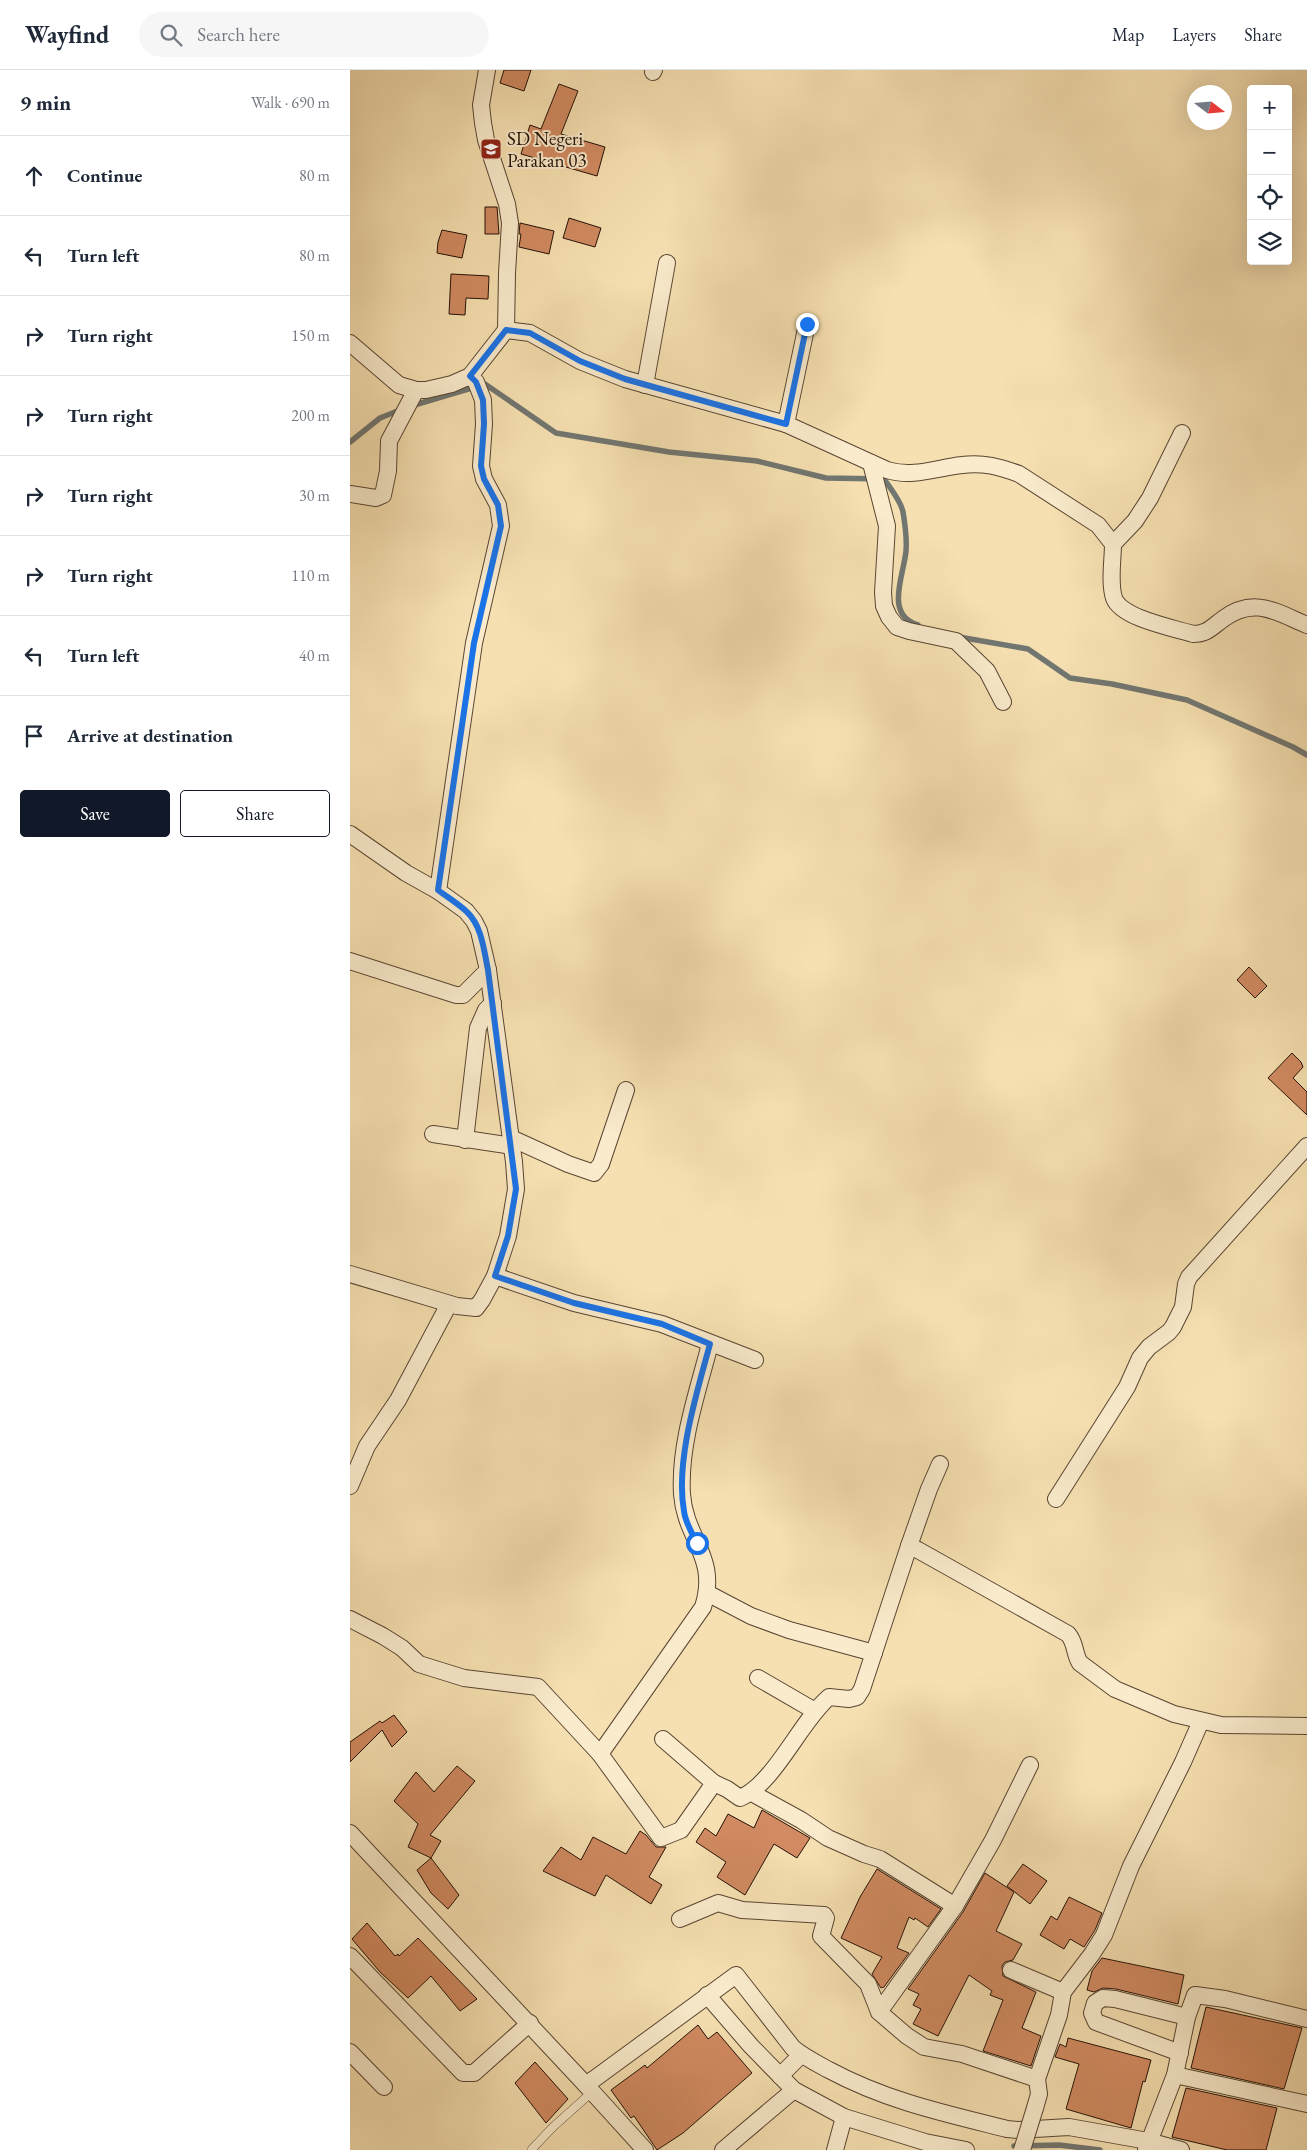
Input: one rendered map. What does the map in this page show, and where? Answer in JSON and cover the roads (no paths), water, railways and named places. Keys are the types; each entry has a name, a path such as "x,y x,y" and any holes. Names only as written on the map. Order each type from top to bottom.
{"street":[{"path":"350,494 376,498 383,495 388,471 389,441 414,394 473,379 506,330 510,223 507,204 486,140 483,123 481,105 487,70"},
{"path":"645,385 667,264"},
{"path":"786,424 807,324"},
{"path":"506,330 530,333 580,361 625,379 786,424 873,473 913,474 964,465 991,465 1019,474 1098,525 1113,544 1112,582 1114,598 1126,612 1193,634 1203,634 1232,614 1242,609 1254,607 1266,607 1307,625"},
{"path":"350,343 399,385 414,394"},
{"path":"438,890 474,643 501,526 498,505 484,479 481,466 484,424 483,400 473,379"},
{"path":"1113,544 1135,521 1150,498 1182,433"},
{"path":"873,473 888,526 883,592 884,606 889,617 896,627 956,641 986,671 1003,702"},
{"path":"350,834 406,873 438,890 466,911 474,921 484,949 488,970 512,1142 516,1189 508,1236 495,1276 476,1308 450,1304 350,1274"},
{"path":"350,961 456,995 463,995 488,970"},
{"path":"464,1140 478,1028 486,1010 493,1003"},
{"path":"433,1134 464,1140 512,1142 594,1173 601,1164 626,1090"},
{"path":"1056,1499 1127,1387 1140,1358 1173,1327 1183,1307 1186,1284 1190,1277 1307,1146"},
{"path":"495,1276 586,1307 662,1324 755,1360"},
{"path":"350,1486 367,1446 398,1400 450,1304"},
{"path":"600,1754 703,1607 708,1593 708,1574 703,1556 684,1512 682,1491 688,1435 710,1344"},
{"path":"662,1739 714,1783 740,1798 752,1793 795,1741 815,1711 829,1697 849,1699 857,1697 862,1689 909,1546 940,1464"},
{"path":"909,1546 1068,1634 1073,1640 1076,1657 1080,1663 1115,1689 1152,1706 1221,1725 1307,1726"},
{"path":"708,1593 752,1616 789,1630 874,1653"},
{"path":"350,1619 390,1640 419,1664 464,1678 538,1687 600,1754 661,1838 681,1830 714,1783"},
{"path":"758,1678 815,1711"},
{"path":"1022,2150 1039,2094 1038,2079 1059,2015 1063,1992 1104,1935 1131,1866 1183,1762 1201,1721"},
{"path":"879,2012 955,1906 993,1840 1030,1765"},
{"path":"752,1793 801,1820 828,1838 880,1859 955,1906"},
{"path":"350,1834 530,2023 645,2150"},
{"path":"680,1920 718,1903 742,1910 824,1915 826,1918 821,1936 868,1984 879,2012 907,2036 924,2047 962,2054 1038,2079"},
{"path":"350,1956 463,2073 474,2073 530,2023"},
{"path":"1011,1970 1063,1992"},
{"path":"589,2089 707,1995 736,1975 793,2048 801,2055 856,2085 897,2101 1018,2130 1069,2127 1147,2146 1181,2150"},
{"path":"707,1995 751,2046 794,2090 844,2117 924,2146 966,2150"},
{"path":"1147,2146 1175,2075 1187,2017 1195,1995 1225,1999 1307,2019"},
{"path":"1180,2053 1096,2022 1092,2013 1095,2003 1103,1998 1115,1999 1187,2017"},
{"path":"350,2052 384,2087"},
{"path":"780,2076 801,2055"},
{"path":"1175,2075 1307,2104"},
{"path":"723,2150 794,2090"},
{"path":"835,2150 844,2117"}],"lane":[{"path":"532,2148 589,2089"}],"waterway":[{"path":"411,406 485,384 556,433 669,452 757,461 826,478 884,479 900,503 905,526 906,551 898,593 899,604 902,613 908,620 918,625"},
{"path":"350,442 380,418 400,410"},
{"path":"959,637 1028,649 1070,678 1112,684 1187,700 1307,755"},
{"path":"1014,2146 1059,2145 1100,2150"}],"place":[{"name":"SD Negeri Parakan 03","path":"491,149"}]}
